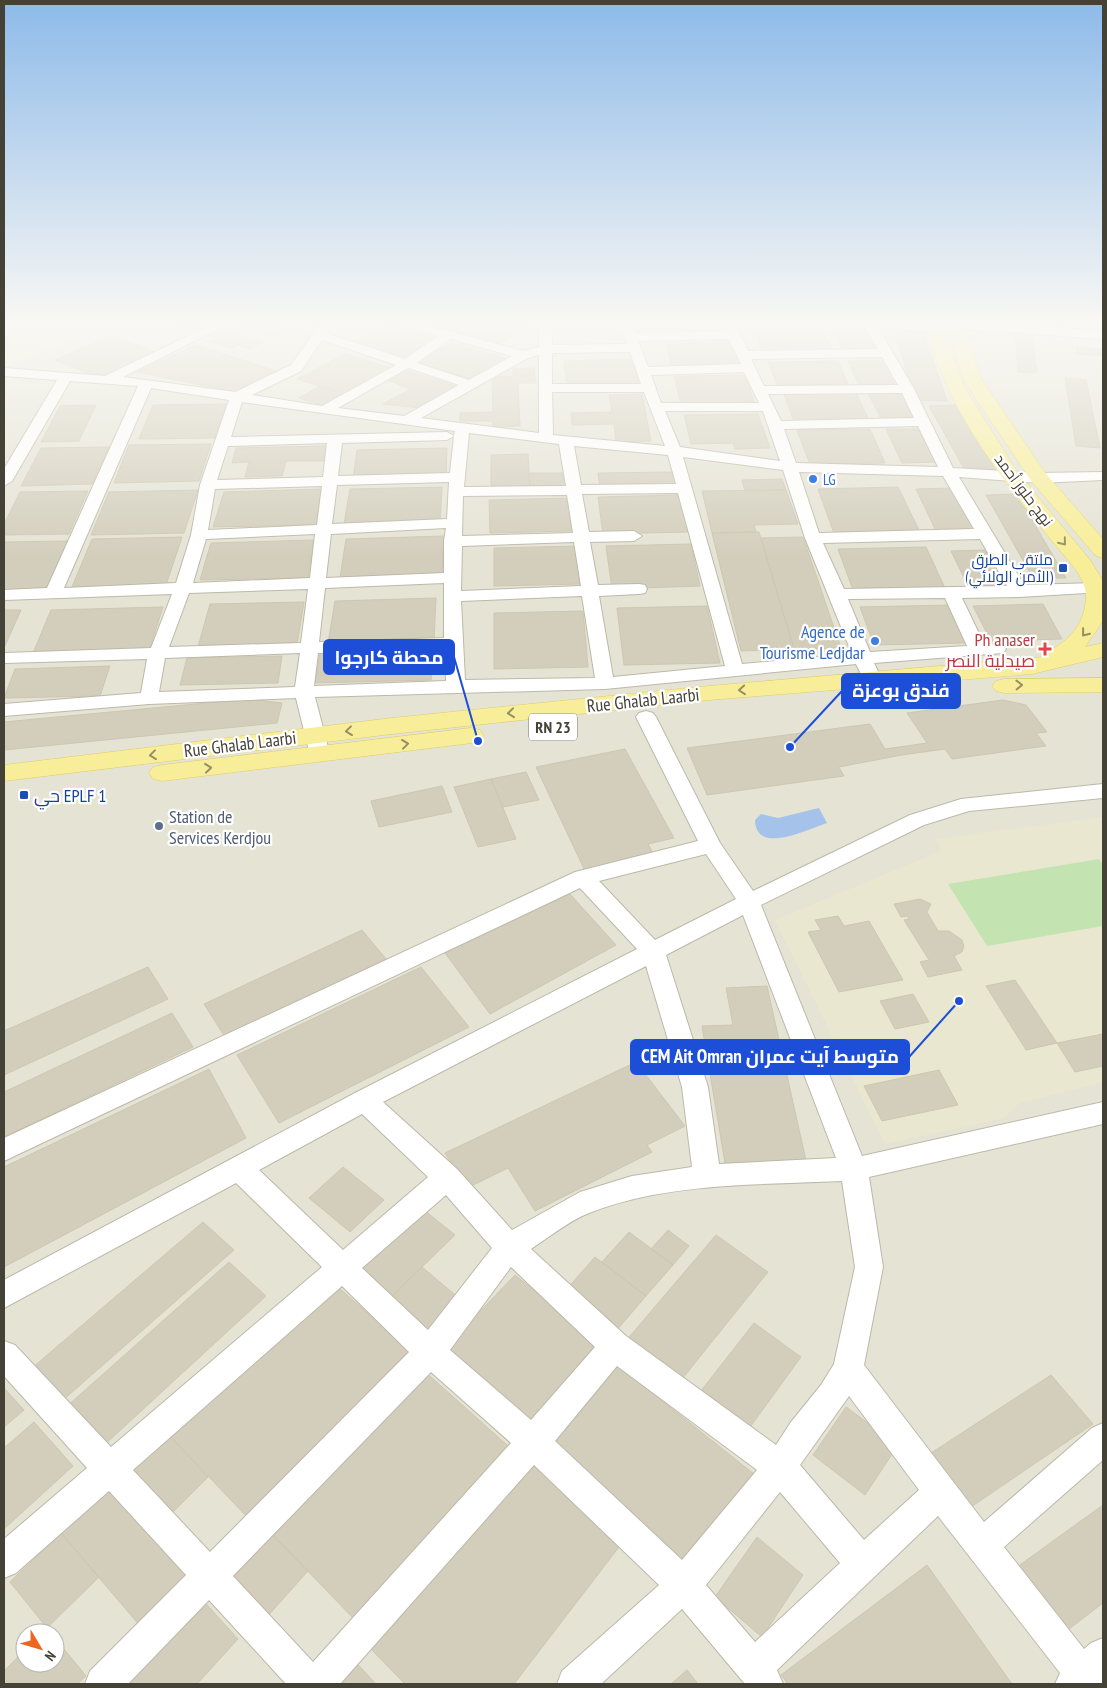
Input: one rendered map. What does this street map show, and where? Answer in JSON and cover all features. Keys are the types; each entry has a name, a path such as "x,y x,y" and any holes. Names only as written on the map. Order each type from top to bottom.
{"main road":[{"name":"نهج حلوز أحمد","path":"963,400 1010,476 1082,565 1101,593"},
{"name":"نهج حلوز أحمد","path":"986,400 1039,478 1103,552"},
{"path":"1032,667 1059,656 1079,641 1092,625 1099,607 1101,593"},
{"name":"Rue Ghalab Laarbi","path":"4,774 89,772 713,701 871,677 1032,667 1103,650"},
{"name":"Rue Ghalab Laarbi","path":"871,677 978,687 1103,685"},
{"path":"1072,684 1103,692"},
{"name":"Rue Ghalab Laarbi","path":"318,745 646,717 713,701"},
{"name":"Rue Ghalab Laarbi","path":"4,792 89,772"}],"street":[{"path":"4,481 52,400"},
{"path":"53,594 139,400"},
{"path":"149,698 158,654 182,590 199,535 208,485 236,400"},
{"path":"256,400 407,420 462,431 674,451 791,467 948,472 1039,478 1103,476"},
{"path":"324,410 342,400"},
{"path":"407,420 445,400"},
{"path":"546,400 546,438"},
{"path":"653,400 674,451 736,670"},
{"path":"763,400 776,425 813,538 838,594 871,677"},
{"path":"912,400 948,472 1019,592"},
{"path":"656,407 766,406"},
{"path":"776,425 923,422"},
{"path":"222,442 335,439 462,431"},
{"path":"456,686 453,643 452,541 462,431"},
{"path":"318,745 304,692 335,439"},
{"path":"566,441 605,683"},
{"path":"208,485 331,482 574,490 683,488"},
{"path":"199,535 453,523"},
{"path":"813,538 985,534"},
{"path":"452,541 634,536"},
{"path":"4,595 182,590 453,578"},
{"path":"452,596 639,589"},
{"path":"838,594 1101,593"},
{"path":"951,594 978,650"},
{"path":"4,658 453,643"},
{"path":"4,710 149,698 456,686 605,683 736,670 871,677 978,650 997,649"},
{"path":"575,1684 684,1585 780,1467 802,1433 832,1396 848,1369 870,1266 854,1169 750,902 711,845 646,717"},
{"path":"4,1295 364,1100 750,902 917,820 968,804 1103,791"},
{"path":"4,1150 583,877 711,845"},
{"path":"583,877 653,952 695,1087 708,1176"},
{"path":"364,1100 447,1177 509,1247 615,1346 780,1467 863,1564"},
{"path":"103,1684 430,1352 509,1247 580,1204 632,1188 708,1176 854,1169 1103,1113"},
{"path":"239,1169 430,1352 532,1442 684,1585 760,1676 863,1564 940,1492"},
{"path":"4,1561 447,1177"},
{"path":"4,1355 308,1682 324,1676 615,1346"},
{"path":"848,1369 981,1546 1088,1675"},
{"path":"981,1546 1103,1440"}],"shaded area":[{"path":"4,400 1103,400 1103,1684 4,1684"},
{"path":"1103,817 1103,1082 1020,1103 1004,1118 885,1144 775,920 941,851 936,839"}],"green space":[{"path":"1099,859 1103,865 1103,926 987,946 948,884"}],"water":[{"path":"819,808 827,823 784,837 773,838 764,836 758,831 755,820 761,814 778,818"}],"building":[{"path":"305,400 335,400 324,406"},
{"path":"391,400 436,400 421,408 383,404"},
{"path":"493,400 519,400 520,426 493,427 493,421 460,421 460,413 493,412"},
{"path":"610,400 643,400 651,441 616,442 614,424 572,425 571,413 612,412"},
{"path":"680,400 753,400 754,402 681,404"},
{"path":"786,400 859,400 868,418 793,419"},
{"path":"871,400 905,400 915,418 881,419"},
{"path":"916,400 947,400 947,401"},
{"path":"1069,400 1090,400 1100,448 1076,446"},
{"path":"226,404 215,438 139,439 153,405"},
{"path":"96,405 79,441 41,442 60,406"},
{"path":"957,405 996,471 966,472 929,406"},
{"path":"758,414 770,448 735,449 733,443 691,444 684,415"},
{"path":"870,429 885,463 810,464 797,430"},
{"path":"886,429 918,429 936,462 902,463"},
{"path":"211,444 199,481 114,483 129,445"},
{"path":"327,446 324,461 286,461 282,476 245,477 249,462 232,463 236,448"},
{"path":"109,447 92,484 21,486 41,448"},
{"path":"447,448 446,477 353,479 357,450"},
{"path":"528,454 530,489 491,490 491,455"},
{"path":"675,472 678,486 600,488 598,473"},
{"path":"529,473 567,473 568,489 530,489"},
{"path":"782,479 786,490 745,491 742,480"},
{"path":"442,487 440,522 344,524 350,489"},
{"path":"898,487 921,534 835,536 818,489"},
{"path":"953,488 976,532 937,533 916,489"},
{"path":"322,489 316,525 213,527 224,492"},
{"path":"198,490 184,533 91,535 109,492"},
{"path":"786,490 798,524 754,525 756,532 712,533 702,491"},
{"path":"88,491 69,534 4,535 4,524 20,492"},
{"path":"1017,494 1066,578 1033,578 986,495"},
{"path":"680,495 688,532 603,534 598,497"},
{"path":"569,498 573,531 490,533 489,500"},
{"path":"759,532 794,649 741,651 712,533"},
{"path":"444,536 442,575 340,578 346,539"},
{"path":"182,537 166,585 72,587 92,539"},
{"path":"803,537 841,648 794,649 761,538"},
{"path":"314,540 308,578 200,580 211,543"},
{"path":"68,541 47,589 4,590 4,542"},
{"path":"691,544 700,586 612,589 606,546"},
{"path":"578,546 582,584 494,586 494,548"},
{"path":"926,547 945,588 853,590 838,549"},
{"path":"985,550 1005,587 969,588 951,551"},
{"path":"436,598 434,641 328,643 335,601"},
{"path":"304,602 297,645 198,647 210,604"},
{"path":"1043,604 1062,639 991,641 973,606"},
{"path":"950,605 967,643 874,645 860,607"},
{"path":"707,606 720,663 624,665 617,608"},
{"path":"163,607 149,651 33,653 51,610"},
{"path":"4,610 21,610 4,648"},
{"path":"583,611 588,667 494,669 494,613"},
{"path":"433,650 431,680 315,683 320,652"},
{"path":"282,656 278,683 180,685 187,658"},
{"path":"110,666 100,696 4,698 15,669"},
{"path":"249,699 282,703 277,723 4,750 4,722"},
{"path":"1003,700 1026,705 1047,732 1036,733 1046,746 952,759 945,749 902,755 839,767 844,776 707,795 687,748 870,724 885,749 927,743 907,713"},
{"path":"625,749 674,838 648,844 656,858 586,873 536,767"},
{"path":"526,772 539,800 503,807 491,779"},
{"path":"491,779 516,839 478,847 454,787"},
{"path":"442,786 452,812 379,827 371,801"},
{"path":"570,894 616,945 490,1014 445,953"},
{"path":"920,899 931,904 927,912 938,931 949,931 962,940 964,946 962,952 954,956 962,970 928,977 920,962 929,960 904,920 909,919 907,916 901,917 894,904"},
{"path":"838,916 844,926 869,921 903,980 839,992 808,932 821,930 815,920"},
{"path":"362,930 386,959 225,1037 204,1004"},
{"path":"148,967 168,999 4,1075 4,1031"},
{"path":"421,967 469,1027 279,1123 237,1055"},
{"path":"1015,980 1057,1043 1026,1050 986,986"},
{"path":"767,986 807,1165 726,1169 702,1026 733,1025 726,988"},
{"path":"913,994 929,1022 895,1029 880,1001"},
{"path":"172,1013 193,1047 4,1137 4,1092"},
{"path":"1103,1034 1103,1066 1075,1072 1057,1043"},
{"path":"636,1062 685,1126 647,1145 652,1152 535,1211 508,1168 467,1188 445,1153"},
{"path":"209,1069 246,1138 4,1267 4,1167"},
{"path":"939,1070 958,1105 882,1121 864,1086"},
{"path":"343,1167 384,1200 350,1232 309,1198"},
{"path":"419,1206 455,1235 386,1302 350,1271"},
{"path":"203,1222 234,1250 62,1401 32,1368"},
{"path":"668,1230 689,1246 673,1265 651,1249"},
{"path":"629,1232 673,1265 646,1296 602,1262"},
{"path":"716,1235 768,1272 678,1384 625,1342"},
{"path":"595,1257 646,1296 616,1331 565,1291"},
{"path":"229,1262 266,1296 101,1448 65,1408"},
{"path":"422,1267 460,1299 425,1336 386,1302"},
{"path":"515,1275 599,1342 525,1428 439,1354"},
{"path":"330,1280 412,1352 250,1520 168,1434"},
{"path":"754,1323 801,1357 745,1434 697,1396"},
{"path":"612,1361 754,1474 688,1566 544,1441"},
{"path":"422,1369 507,1445 355,1620 268,1530"},
{"path":"1051,1375 1093,1424 971,1507 931,1453"},
{"path":"4,1388 24,1410 4,1427"},
{"path":"846,1407 898,1445 865,1495 813,1455"},
{"path":"34,1422 73,1466 4,1529 4,1448"},
{"path":"168,1434 208,1477 171,1514 130,1470"},
{"path":"527,1459 622,1543 514,1684 405,1684 368,1646"},
{"path":"110,1487 190,1576 141,1627 61,1533"},
{"path":"1103,1505 1103,1603 1065,1632 1017,1567"},
{"path":"268,1530 308,1571 265,1619 225,1576"},
{"path":"61,1533 99,1577 52,1623 43,1623 10,1582"},
{"path":"757,1537 803,1575 762,1637 715,1597"},
{"path":"927,1565 1012,1684 788,1684 781,1675"},
{"path":"199,1596 238,1639 197,1684 115,1684"},
{"path":"65,1650 86,1676 77,1684 4,1684 4,1671 15,1660 15,1673 65,1673"},
{"path":"348,1654 376,1684 322,1684"},
{"path":"687,1670 698,1684 671,1684"}],"place":[{"name":"LG","path":"813,479"},
{"name":"ملتقى الطرق (الأمن الولائي)","path":"1063,568"},
{"name":"Agence de Tourisme Ledjdar","path":"875,641"},
{"name":"Ph anaser صيدلية النصر","path":"1045,649"},
{"name":"محطة كارجوا","path":"478,741"},
{"name":"فندق بوعزة","path":"790,747"},
{"name":"حي EPLF 1","path":"24,795"},
{"name":"Station de Services Kerdjou","path":"159,826"},
{"name":"CEM Ait Omran متوسط آيت عمران","path":"959,1001"}]}
